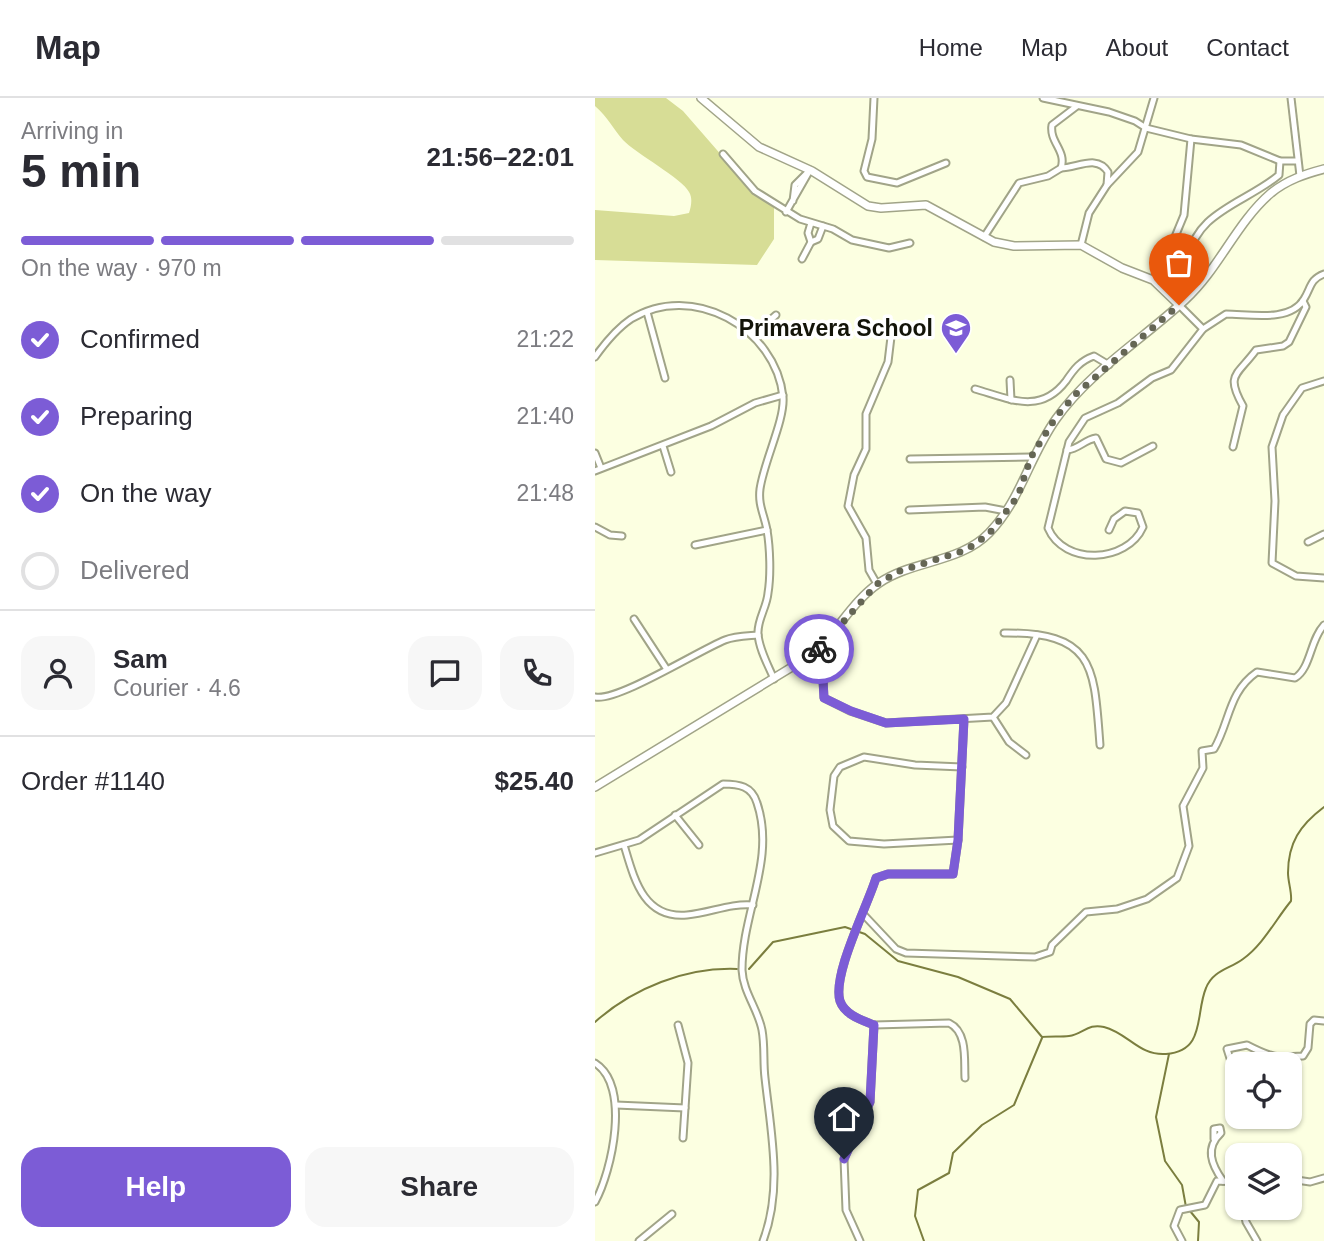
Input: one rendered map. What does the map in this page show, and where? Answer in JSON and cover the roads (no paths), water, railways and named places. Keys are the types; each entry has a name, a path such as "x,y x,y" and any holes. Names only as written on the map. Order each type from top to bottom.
{"street":[{"path":"701,98 759,147 810,170 868,206 881,208 926,205 984,237 1014,246 1081,245 1122,268 1153,280 1203,329"},
{"path":"874,98 872,139 864,171 867,177 897,183 946,163"},
{"path":"1043,98 1109,112 1146,128 1191,139 1241,145 1280,161 1296,161"},
{"path":"1081,245 1085,220 1107,186 1133,159 1146,128 1154,98"},
{"path":"1291,98 1296,161 1300,176"},
{"path":"1061,168 1063,160 1052,137 1052,125 1077,106"},
{"path":"1172,244 1184,215 1191,139"},
{"path":"723,154 755,191 786,212 852,240 889,248 910,243"},
{"path":"1188,262 1190,249 1204,226 1216,214 1279,175 1280,161"},
{"path":"984,237 1019,183 1048,176 1061,168 1075,168 1087,162 1099,164 1108,172 1107,186"},
{"path":"595,787 816,652 877,584 900,571 966,550 989,534 1018,496 1031,457 1063,409 1205,279 1259,204 1279,187 1300,176 1324,169"},
{"path":"786,212 793,201 795,186 810,170"},
{"path":"811,223 808,233 811,242"},
{"path":"802,260 811,242 818,239 823,226"},
{"path":"1109,530 1114,519 1125,511 1138,513 1143,527 1138,539 1130,544 1094,555 1074,554 1052,538 1048,528 1067,450 1085,418 1118,402 1152,378 1171,370 1203,329 1226,314 1289,312 1303,301 1310,284 1324,274"},
{"path":"1233,447 1243,406 1232,386 1233,377 1256,351 1283,346 1289,342 1306,307 1303,301"},
{"path":"595,358 615,332 632,318 647,312 679,306 711,310 754,334 771,357 783,395 782,415 767,453 760,489 759,505 767,530 769,593 758,635 774,679"},
{"path":"647,312 665,378"},
{"path":"754,334 776,315"},
{"path":"877,584 869,570 866,538 848,506 854,475 866,449 866,414 888,362 891,337"},
{"path":"975,389 1011,400 1045,401 1057,392 1081,360 1094,356 1109,365"},
{"path":"1010,380 1011,400"},
{"path":"1324,381 1302,388 1283,415 1272,447 1275,502 1272,563 1296,576 1324,578"},
{"path":"595,453 598,470 663,446 755,402 783,395"},
{"path":"1067,450 1076,449 1086,439 1096,438 1106,459 1121,463 1153,446"},
{"path":"663,446 671,472"},
{"path":"910,459 1031,457"},
{"path":"909,510 985,507 1006,511"},
{"path":"595,527 610,535 622,536"},
{"path":"695,545 767,530"},
{"path":"1308,542 1324,534"},
{"path":"634,619 666,668"},
{"path":"865,915 896,949 906,953 1035,957 1050,952 1052,944 1086,912 1117,909 1147,899 1177,877 1189,846 1183,806 1203,768 1202,751 1214,749 1221,738 1227,710 1239,688 1257,672 1295,678 1302,674 1314,638 1324,625"},
{"path":"1004,634 1037,635 1065,642 1086,658 1095,679 1100,745"},
{"path":"595,697 622,693 666,668 728,639 758,635"},
{"path":"816,652 822,662 824,698 851,711 886,723 993,717 1006,703 1037,635"},
{"path":"993,717 1009,742 1026,755"},
{"path":"964,719 958,840 953,874 888,874 876,878 865,915 838,977 841,1003 854,1017 874,1025 949,1023 956,1026 961,1035 965,1078"},
{"path":"958,840 884,844 849,841 833,825 830,810 834,776 840,767 865,757 915,765 962,767"},
{"path":"595,853 639,840 723,785 738,784 750,790 757,800 765,845 742,973 763,1034 774,1148 772,1209 763,1241"},
{"path":"675,815 699,845"},
{"path":"624,845 638,890 649,904 667,914 687,915 739,904 753,905"},
{"path":"1302,1056 1308,1048 1310,1024 1314,1020 1324,1021"},
{"path":"860,1241 846,1210 844,1159 870,1102 874,1025"},
{"path":"678,1026 688,1063 683,1138"},
{"path":"1228,1052 1227,1049 1247,1045 1260,1052"},
{"path":"595,1063 609,1077 616,1105 605,1181 595,1202"},
{"path":"616,1105 685,1108"},
{"path":"1182,1241 1174,1226 1180,1210 1205,1205 1210,1189 1217,1181 1223,1181 1210,1153 1214,1139"},
{"path":"1302,1181 1310,1182 1324,1178"},
{"path":"639,1241 672,1214"},
{"path":"1246,1220 1257,1241"}],"waterway":[{"path":"749,969 773,942 845,927 865,934 898,961 958,977 1010,999 1042,1037 1069,1036 1098,1026 1112,1030 1141,1048 1157,1054 1179,1051 1188,1046 1197,1030 1209,982 1250,953 1291,901 1288,873 1293,844 1302,828 1324,807"},
{"path":"595,1022 626,999 661,982 699,972 737,969"},
{"path":"924,1241 915,1216 918,1190 949,1173 953,1153 982,1125 1014,1105 1042,1038"},
{"path":"1169,1054 1156,1117 1165,1161 1182,1185 1186,1207"},
{"path":"1190,1211 1199,1222 1198,1241"}],"place":[{"name":"Primavera School","path":"956,355"}]}
